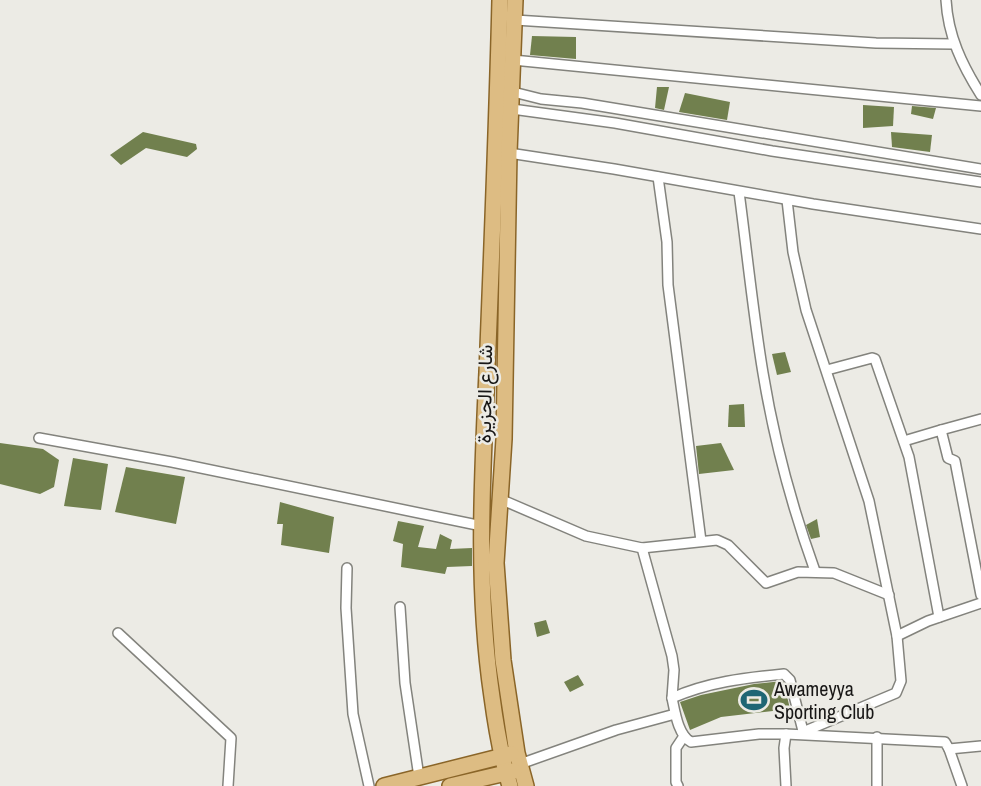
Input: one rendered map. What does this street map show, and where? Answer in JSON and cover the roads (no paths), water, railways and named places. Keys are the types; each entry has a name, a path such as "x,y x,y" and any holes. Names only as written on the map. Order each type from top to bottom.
{"main road":[{"name":"شارع الجزيرة","path":"500,0 504,154 504,439 496,564 499,628 513,767"},
{"name":"شارع الجزيرة","path":"515,0 512,109 504,154 484,440 481,564 485,642 494,709 513,767 526,786"},
{"path":"484,440 504,439"},
{"path":"384,786 419,777 513,767"},
{"path":"450,786 513,767"}],"street":[{"path":"946,0 947,22 953,44 981,95"},
{"path":"515,20 876,43 953,44"},
{"path":"513,60 981,106"},
{"path":"513,92 541,99 981,169"},
{"path":"512,109 615,123 772,151 981,182"},
{"path":"504,154 981,229"},
{"path":"658,177 667,242 668,285 701,541"},
{"path":"739,192 763,373 796,514 815,571"},
{"path":"787,200 793,252 806,310 863,476 897,636 901,681 896,693 803,734"},
{"path":"827,370 874,358 909,457 939,617"},
{"path":"904,441 981,419"},
{"path":"941,430 948,458 955,460 981,596"},
{"path":"39,438 172,462 482,526"},
{"path":"500,499 586,536 642,548 717,540 728,545 766,583 798,572 815,571 844,575 889,595"},
{"path":"642,548 672,656 674,685 672,698 675,714 684,736 691,742 759,734 877,737 945,742 962,786"},
{"path":"347,568 346,608 353,714 369,786"},
{"path":"897,636 939,617 981,603"},
{"path":"400,607 405,683 419,777"},
{"path":"118,633 231,738 228,786"},
{"path":"672,698 715,682 784,674 790,680 803,734"},
{"path":"513,767 616,730 675,714"},
{"path":"786,734 784,748 786,786"},
{"path":"678,786 675,748 684,736"},
{"path":"877,737 877,786"},
{"path":"949,749 981,746"}],"place":[{"name":"Awameyya Sporting Club","path":"754,700"}]}
